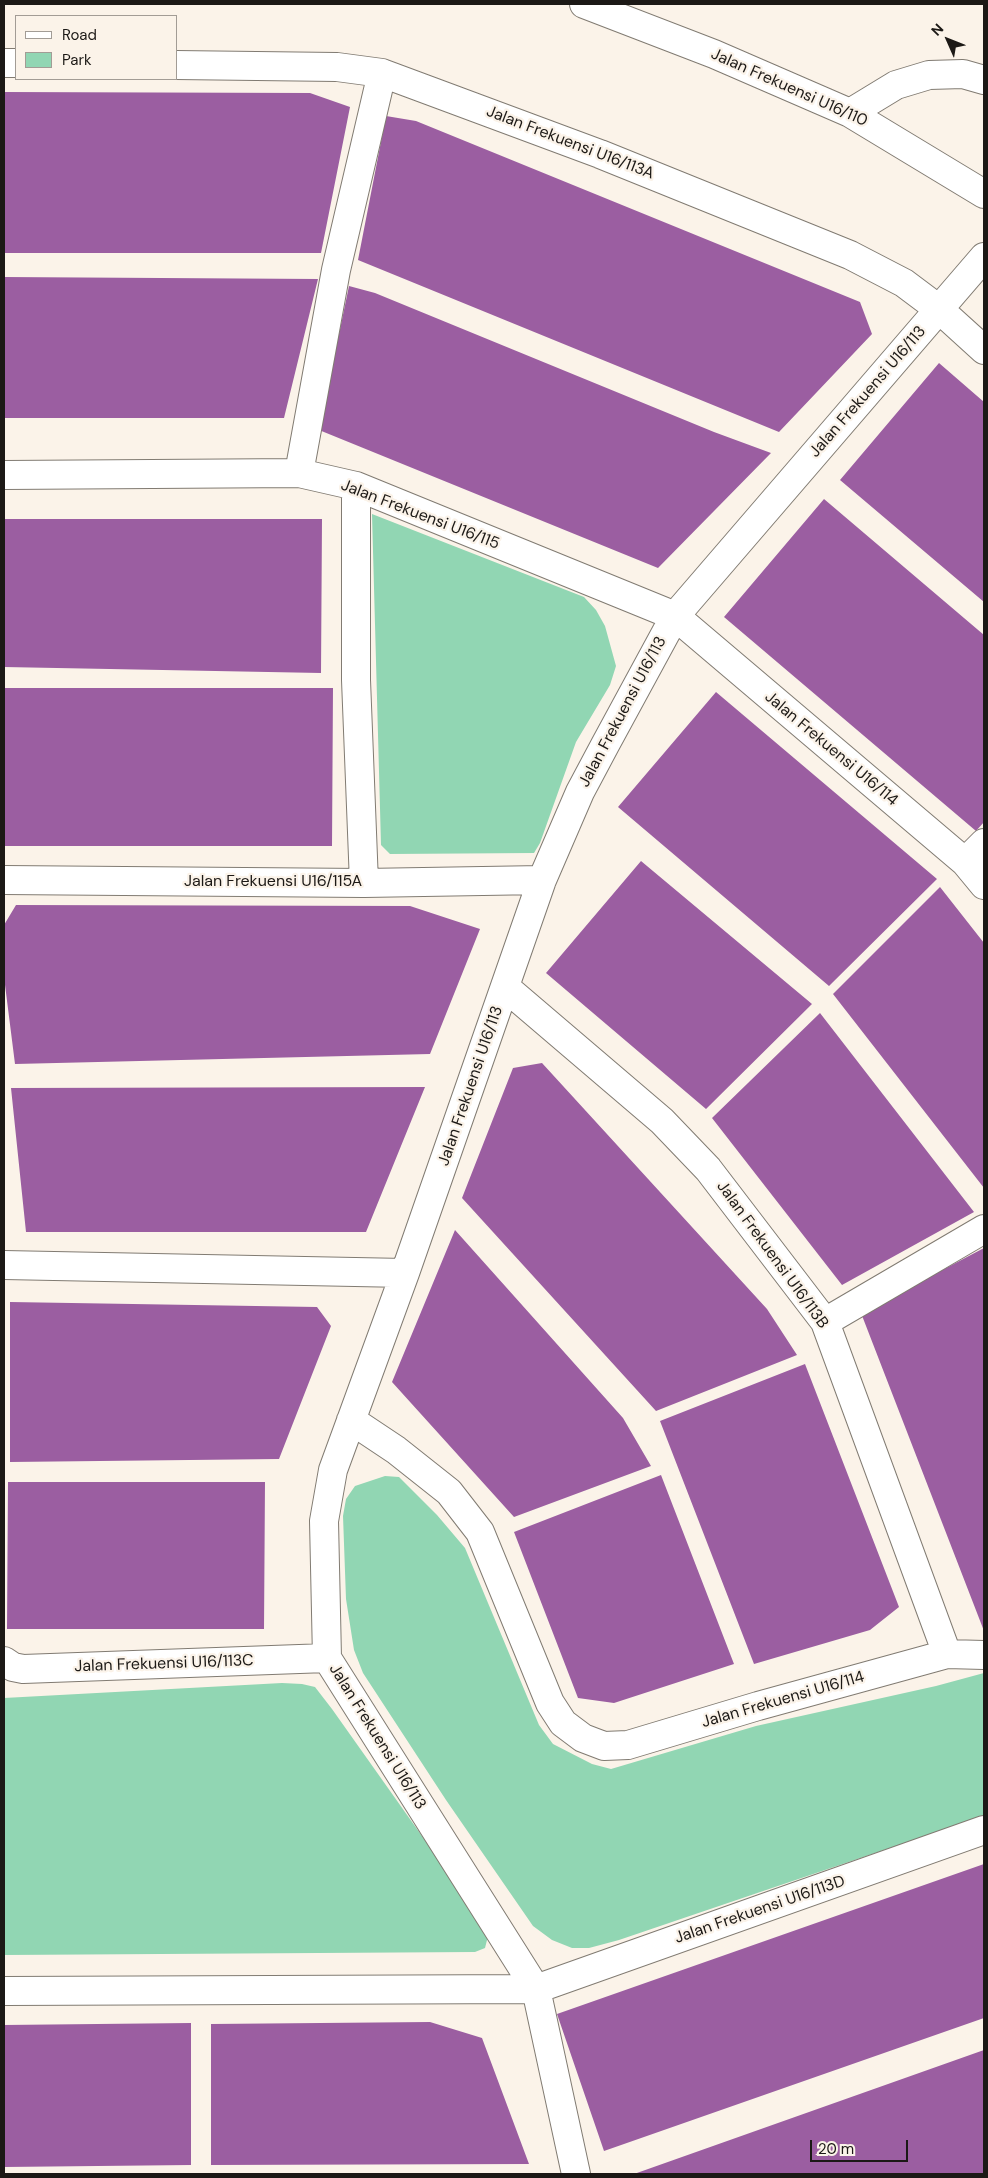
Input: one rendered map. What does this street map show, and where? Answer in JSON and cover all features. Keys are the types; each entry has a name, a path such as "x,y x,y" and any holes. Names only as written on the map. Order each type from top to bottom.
{"street":[{"name":"Jalan Frekuensi U16/110","path":"584,4 714,54 850,113 984,194"},
{"name":"Jalan Frekuensi U16/113A","path":"178,65 337,67 382,73 600,154 850,255 904,283 940,310"},
{"path":"300,474 336,270 382,73"},
{"path":"850,113 896,84 929,75 963,74 984,80"},
{"name":"Jalan Frekuensi U16/113","path":"576,2174 536,1989 327,1658 324,1521 333,1470 405,1273 542,880 580,792 675,616 984,257"},
{"path":"940,310 984,350"},
{"name":"Jalan Frekuensi U16/115","path":"4,475 300,474 356,486 675,616"},
{"path":"356,486 356,680 364,883"},
{"name":"Jalan Frekuensi U16/114","path":"675,616 965,862 984,885"},
{"path":"965,862 984,843"},
{"name":"Jalan Frekuensi U16/115A","path":"4,880 364,883 542,880"},
{"name":"Jalan Frekuensi U16/113B","path":"505,987 662,1121 708,1169 825,1322 947,1654"},
{"path":"825,1322 984,1229"},
{"path":"4,1265 405,1273"},
{"name":"Jalan Frekuensi U16/114","path":"351,1420 396,1450 449,1492 480,1532 550,1703 563,1723 584,1738 604,1746 628,1745 758,1706 947,1654 984,1655"},
{"name":"Jalan Frekuensi U16/113C","path":"4,1661 13,1667 23,1669 327,1658"},
{"name":"Jalan Frekuensi U16/113D","path":"536,1989 984,1830"},
{"path":"4,1991 536,1989"}],"green space":[{"path":"372,514 584,597 596,610 605,626 616,666 610,685 576,742 540,843 534,853 390,854 381,845"},
{"path":"385,1476 399,1477 437,1515 465,1548 539,1725 553,1744 592,1764 611,1769 756,1726 936,1686 984,1673 984,1816 619,1940 589,1948 572,1948 552,1940 533,1926 446,1800 363,1673 354,1650 346,1599 343,1516 346,1499 355,1486"},
{"path":"282,1683 315,1687 332,1709 468,1901 488,1936 485,1948 475,1952 4,1955 4,1698"}],"building":[{"path":"4,92 310,93 350,107 321,253 4,253"},
{"path":"386,116 416,121 860,302 872,334 779,432 358,260"},
{"path":"4,277 318,279 284,418 4,418"},
{"path":"349,286 375,293 714,432 771,453 658,568 319,430"},
{"path":"939,363 984,402 984,602 840,480"},
{"path":"824,499 984,635 984,822 976,831 724,617"},
{"path":"4,519 322,519 321,673 4,667"},
{"path":"4,688 333,688 332,846 4,846"},
{"path":"716,692 937,879 829,986 618,807"},
{"path":"641,861 812,1004 706,1109 546,973"},
{"path":"940,887 984,943 984,1188 833,994"},
{"path":"16,905 410,906 480,929 430,1054 15,1064 4,977 4,925"},
{"path":"820,1013 974,1212 842,1285 712,1118"},
{"path":"542,1063 767,1309 797,1355 656,1411 462,1198 513,1068"},
{"path":"425,1087 366,1232 26,1232 11,1088"},
{"path":"455,1230 623,1418 651,1466 514,1517 392,1382"},
{"path":"984,1248 984,1631 861,1313"},
{"path":"10,1302 317,1307 331,1326 279,1459 10,1462"},
{"path":"805,1364 899,1607 870,1630 754,1664 660,1421"},
{"path":"661,1475 734,1664 614,1703 578,1698 514,1532"},
{"path":"8,1482 265,1482 264,1629 7,1629"},
{"path":"984,1864 984,2018 604,2151 557,2014"},
{"path":"430,2022 482,2038 529,2164 211,2165 211,2024"},
{"path":"191,2023 191,2165 4,2167 4,2025"},
{"path":"984,2050 984,2174 634,2174"}]}
